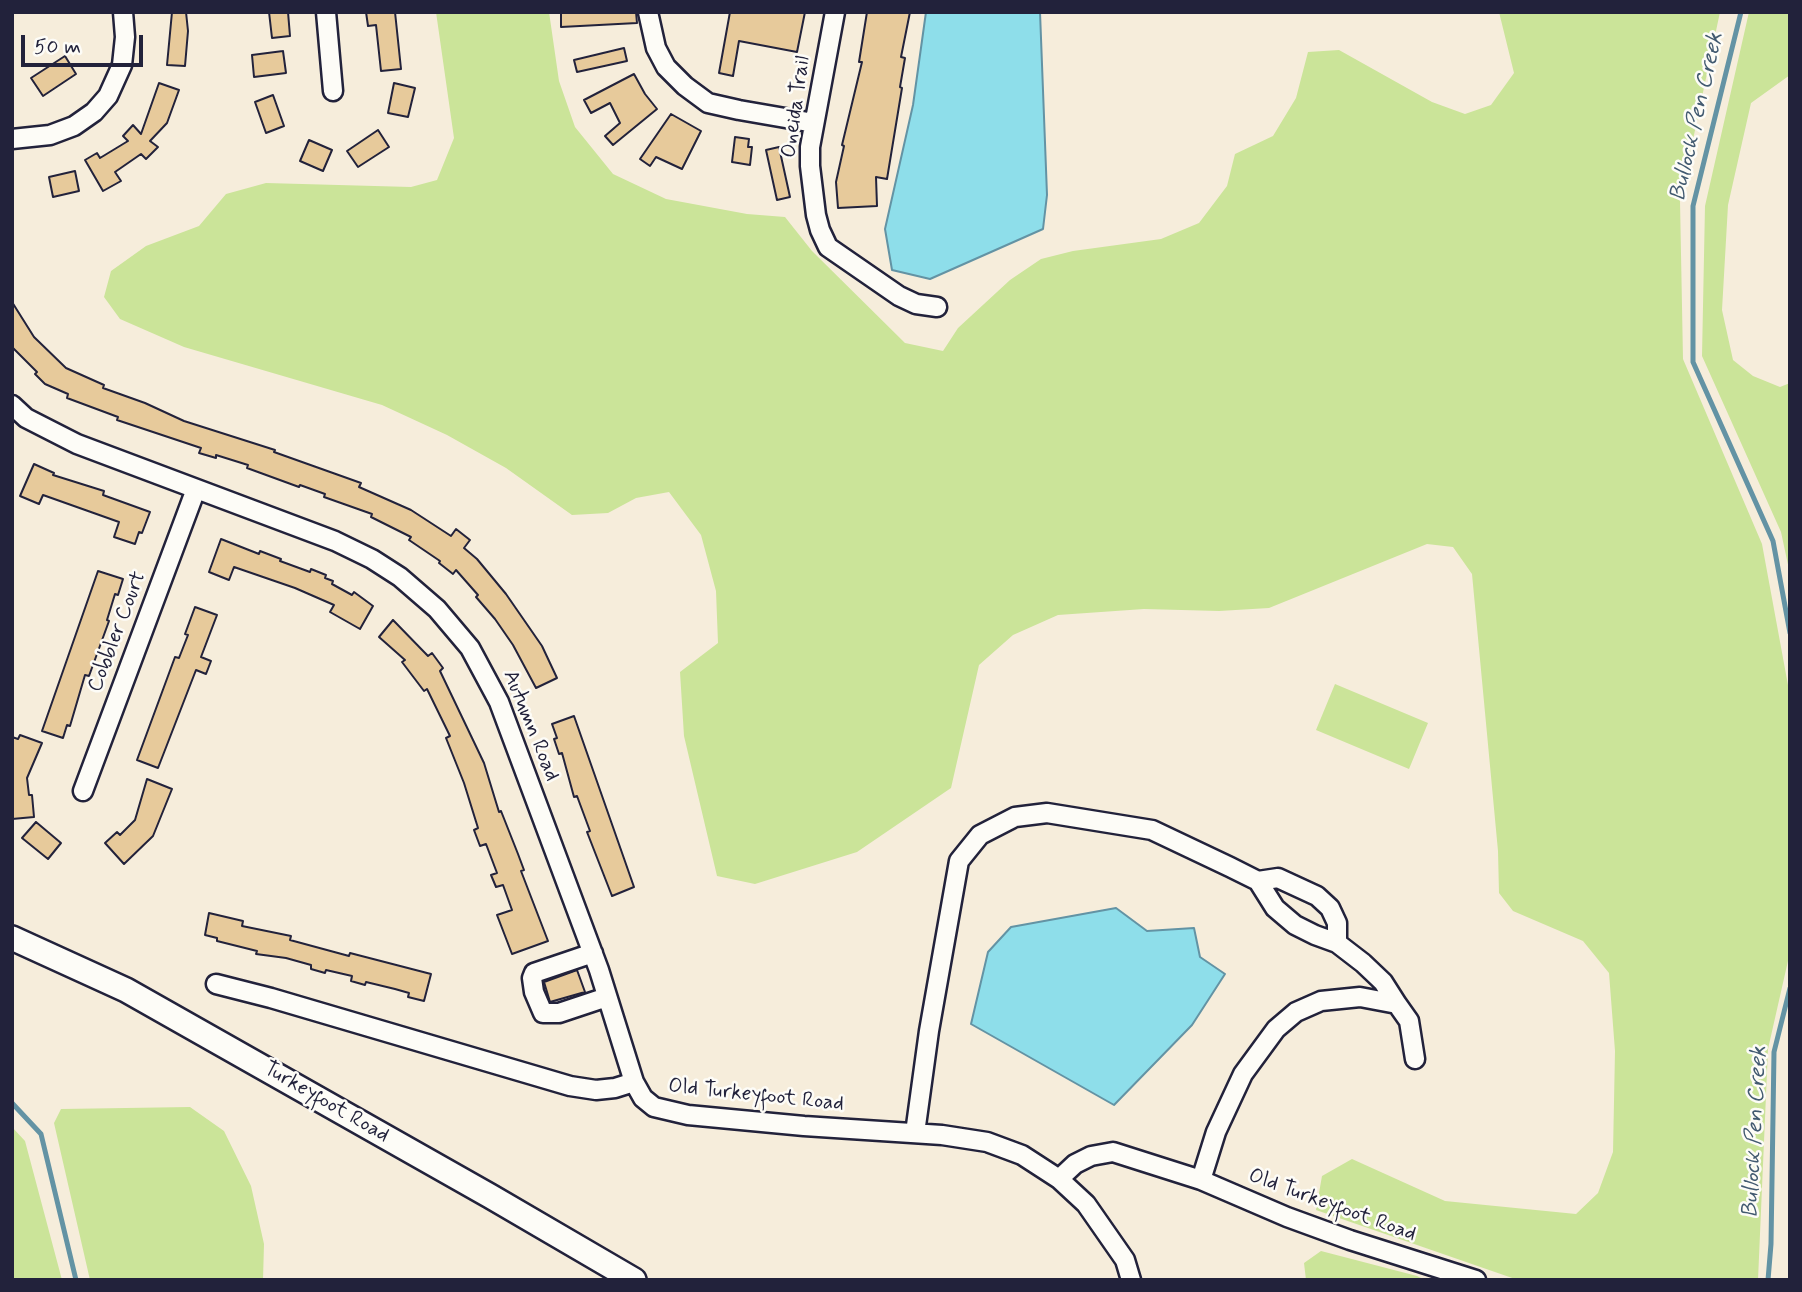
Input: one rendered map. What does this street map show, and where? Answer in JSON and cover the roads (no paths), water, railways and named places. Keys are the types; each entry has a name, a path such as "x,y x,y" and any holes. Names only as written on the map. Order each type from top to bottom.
{"main road":[{"name":"Turkeyfoot Road","path":"12,938 137,996 634,1280"}],"street":[{"path":"12,139 50,135 74,126 94,112 108,96 122,65 125,37 123,12"},
{"path":"326,12 334,91"},
{"path":"648,12 656,48 666,66 685,86 708,103 814,123"},
{"name":"Oneida Trail","path":"835,12 814,123 810,166 820,230 828,247 899,296 916,304 937,307"},
{"name":"Autumn Road","path":"12,405 26,418 77,444 335,541 372,559 400,577 437,609 470,648 499,702 593,953 635,1082"},
{"name":"Cobbler Court","path":"83,791 196,489"},
{"path":"915,1133 929,1031 959,862 980,835 1015,817 1047,813 1152,830 1258,881 1275,908 1295,925 1337,943 1383,982 1409,1021 1415,1059"},
{"path":"1258,881 1278,878 1317,896 1330,908 1338,923 1337,943"},
{"path":"593,953 534,973 534,992 543,1013 559,1013 607,997"},
{"path":"216,984 570,1086 596,1090 635,1082"},
{"path":"1201,1180 1216,1132 1243,1074 1276,1029 1296,1012 1321,1002 1360,998 1398,1004"},
{"name":"Old Turkeyfoot Road","path":"635,1082 643,1098 654,1107 688,1115 915,1133 987,1142 1022,1155 1059,1179 1086,1204 1125,1260 1131,1280"},
{"name":"Old Turkeyfoot Road","path":"1059,1179 1075,1164 1091,1156 1113,1152 1201,1180 1300,1222 1476,1280"}],"water":[{"path":"926,12 1040,12 1047,195 1043,229 930,279 892,270 885,229 913,105"},
{"path":"1116,908 1147,931 1194,928 1200,957 1225,974 1192,1025 1114,1105 971,1024 988,952 1011,927"}],"waterway":[{"name":"Bullock Pen Creek","path":"1741,12 1693,206 1693,362 1773,541 1790,633"},
{"name":"Bullock Pen Creek","path":"1768,1280 1774,1052 1790,988"},
{"path":"12,1103 41,1134 76,1280"}]}
